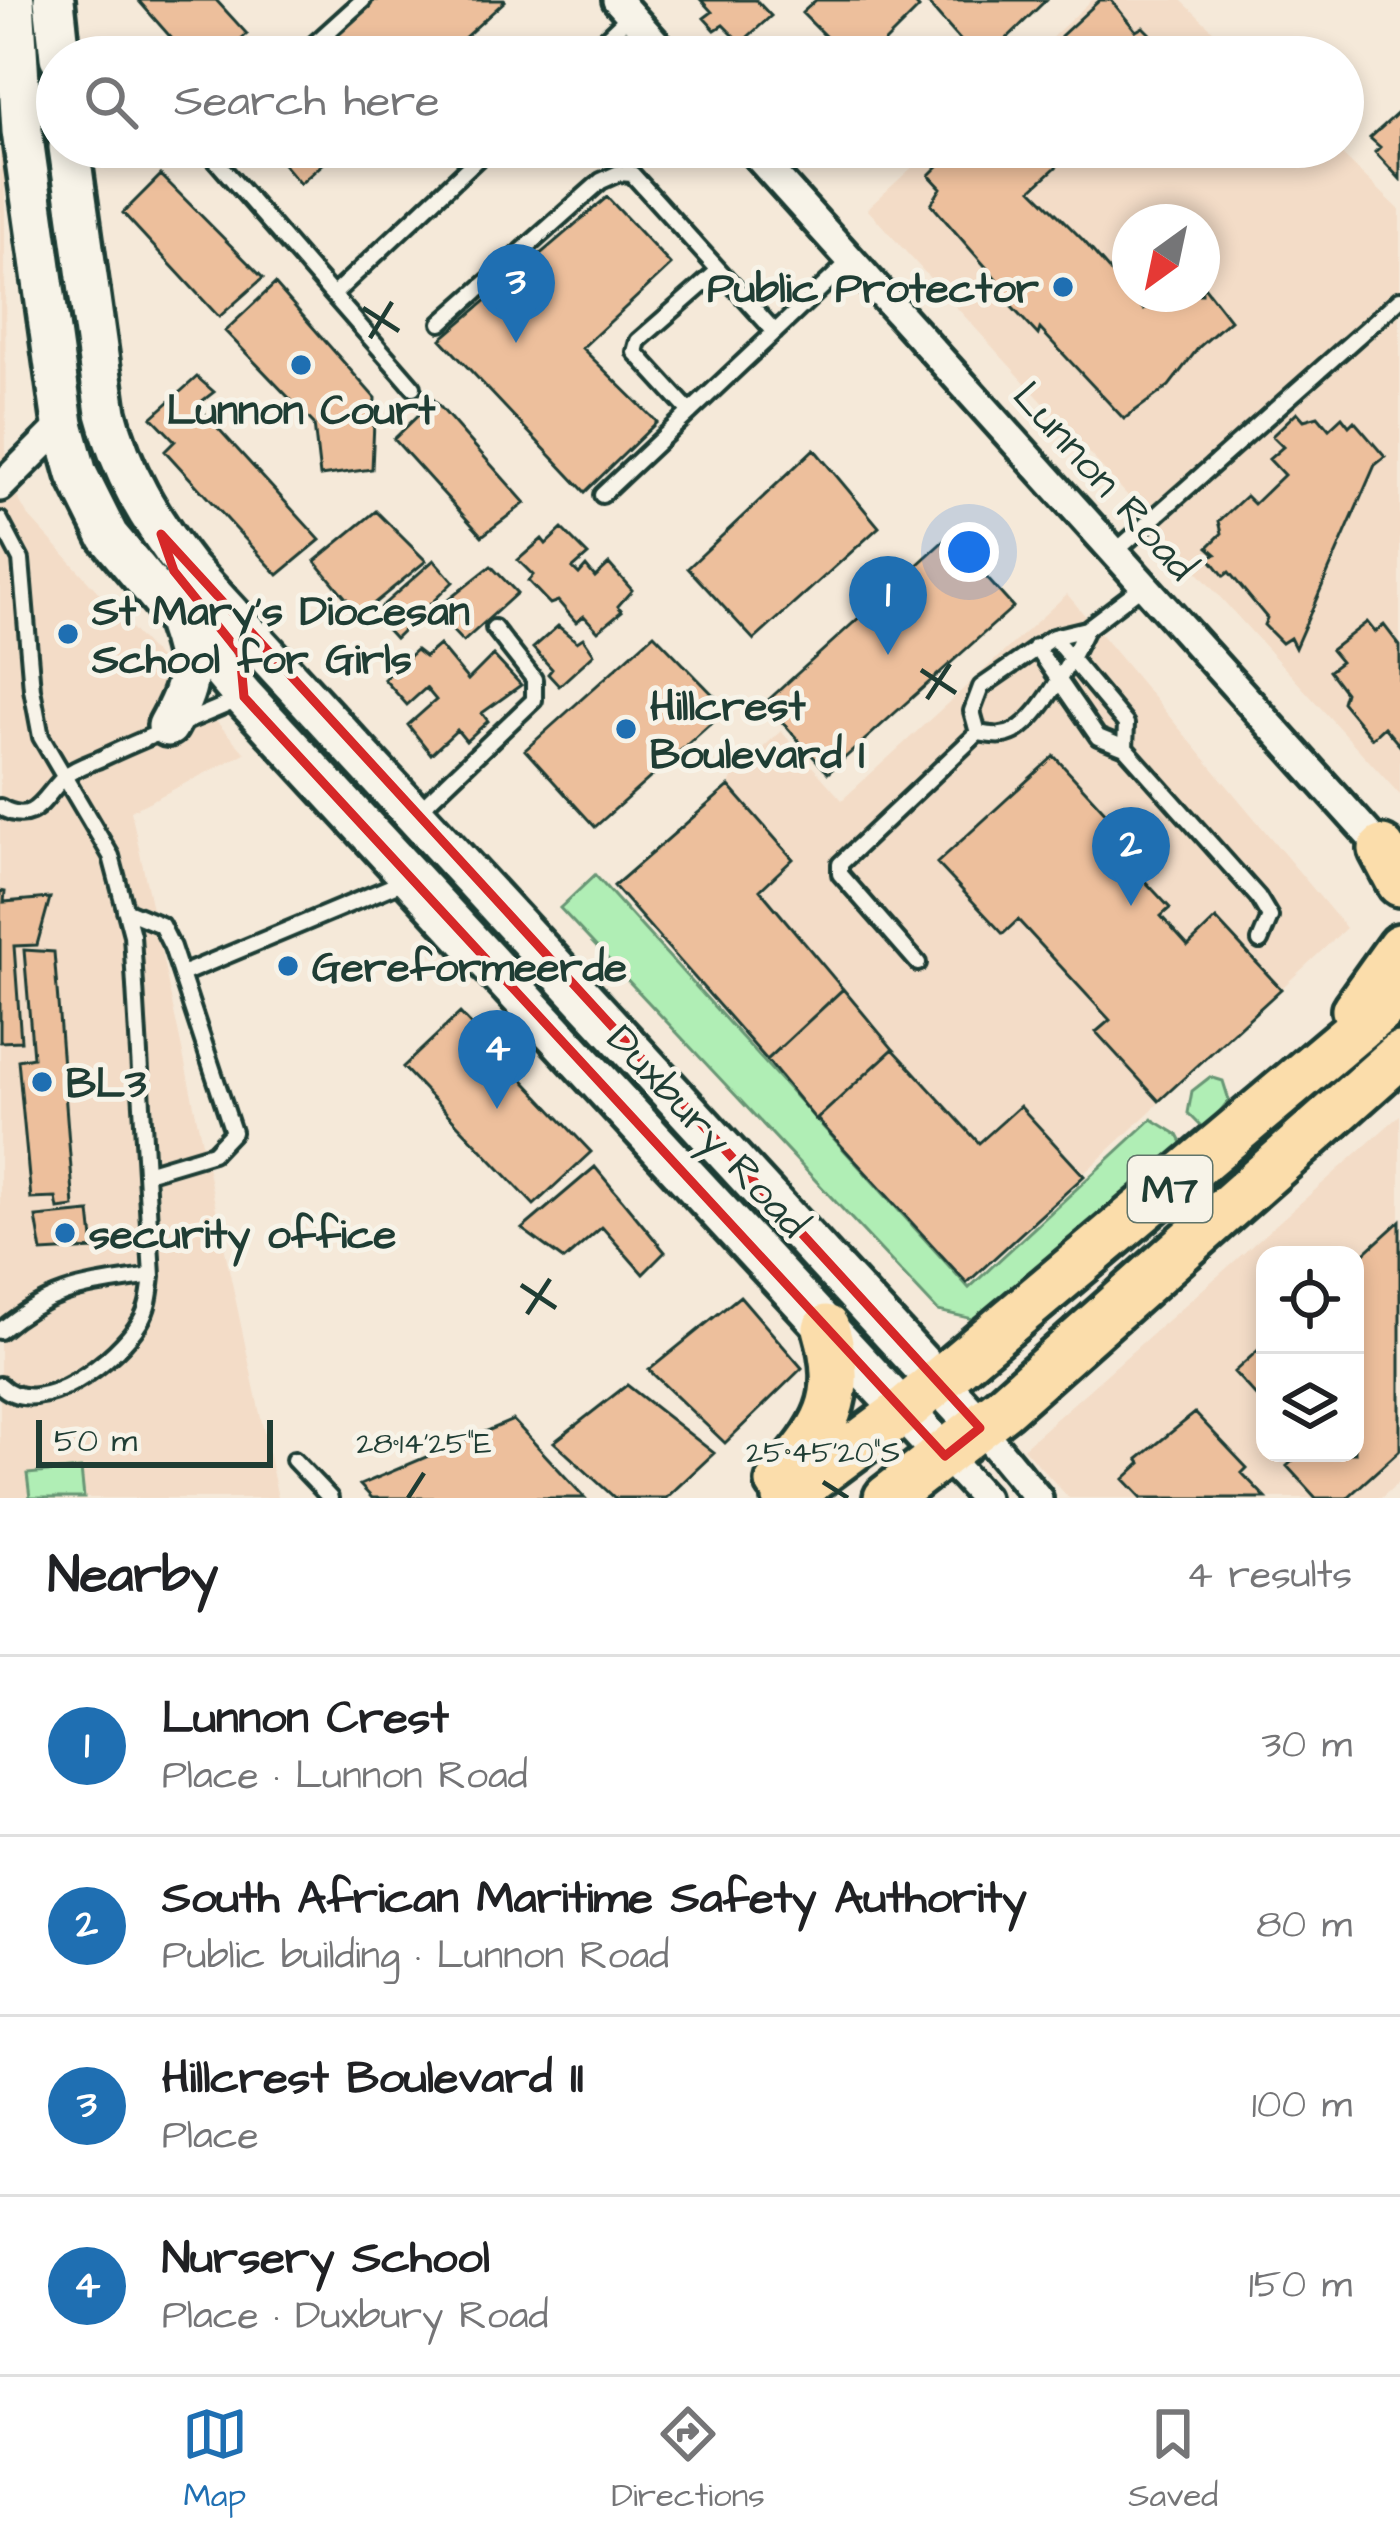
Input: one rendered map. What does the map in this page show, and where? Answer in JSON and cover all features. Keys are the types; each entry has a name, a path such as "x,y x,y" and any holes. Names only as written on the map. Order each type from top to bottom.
{"main road":[{"name":"Duxbury Road","path":"14,0 22,131 63,424 90,506 120,552 244,697 826,1328 920,1396 980,1428"},
{"path":"54,0 58,36"},
{"name":"Duxbury Road","path":"72,168 106,412 133,487 161,534 920,1396 945,1456"},
{"path":"161,534 174,571 240,653 245,667 244,697 313,724 384,783"},
{"path":"168,726 190,674 188,652 175,617"},
{"path":"1328,1057 1400,947"},
{"name":"M7","path":"786,1498 920,1396 1400,993"},
{"path":"1328,1057 1366,1041 1400,1012"},
{"name":"M7","path":"887,1498 980,1428 1400,1055"},
{"path":"766,1498 814,1442 827,1419 836,1373 826,1328"}],"street":[{"path":"624,7 650,36"},
{"name":"Lunnon Road","path":"768,168 1396,863"},
{"path":"0,487 63,424"},
{"name":"Duxbury Road","path":"980,1428 1038,1498"},
{"name":"Duxbury Road","path":"945,1456 984,1498"}],"lane":[{"path":"323,36 363,0"},
{"path":"602,36 624,7"},
{"path":"223,168 413,387"},
{"path":"335,293 468,168"},
{"path":"441,323 602,181 619,173 632,174 775,332"},
{"path":"602,495 851,260"},
{"path":"690,412 635,352 638,341 718,271"},
{"path":"1115,552 1400,299"},
{"path":"0,520 21,560 38,725 47,750 111,856 132,935 152,1276 147,1309 131,1334 83,1376 47,1396 26,1399 0,1385"},
{"path":"978,733 972,711 981,687 1053,637 1086,629 1144,585"},
{"path":"413,816 534,700 534,679 494,628"},
{"path":"978,733 999,737 1027,722 1060,677 1086,629"},
{"path":"1053,637 1126,724 1125,748"},
{"path":"1036,647 1098,736 1125,748 1258,897 1270,917 1260,941"},
{"path":"0,807 16,814 27,812 44,804 66,776 168,726 244,697"},
{"path":"918,963 840,874 840,864 978,733"},
{"path":"182,974 411,878"},
{"path":"125,910 160,925 182,974 233,1132 213,1153 146,1173"},
{"path":"0,1331 45,1298 74,1288 152,1276"},
{"path":"294,1460 331,1498"}],"highlighted area":[{"path":"161,534 980,1428 945,1456 244,697 240,653 174,571"}],"shaded area":[{"name":"St Mary's Diocesan School for Girls","path":"0,0 4,0 6,477 27,514 245,753 131,811 278,1498 0,1498"},
{"path":"1092,0 1181,0 1219,36 1053,36"},
{"path":"911,168 1356,168 1400,210 1400,795 867,209"},
{"path":"1067,594 1346,928 967,1283 816,1120 614,886 729,786 733,775 781,731 842,800"},
{"path":"1400,1115 1400,1481 1381,1498 1069,1498 1023,1448"}],"green space":[{"path":"595,875 969,1288 1152,1119 1178,1135 1189,1156 977,1320 938,1311 560,908"},
{"path":"1210,1077 1223,1081 1229,1100 1205,1130 1188,1113 1192,1091"},
{"path":"81,1469 84,1498 30,1498 27,1474"}],"building":[{"path":"138,0 216,0 247,34 245,36 170,36"},
{"path":"374,0 505,1 466,36 335,36"},
{"path":"701,0 756,0 771,16 749,36 734,36 723,25 715,30 704,18 712,12"},
{"path":"816,0 912,0 919,8 891,36 825,36 802,13"},
{"path":"925,0 1046,0 1009,36 957,36"},
{"path":"1100,0 1111,0 1136,31 1143,27 1152,36 1061,36"},
{"path":"1400,111 1400,179 1375,152 1380,147 1370,138"},
{"path":"287,168 318,168 300,184"},
{"path":"936,168 1055,168 1032,189 1112,273 1112,312 1220,312 1220,307 1230,320 1199,347 1169,386 1124,419 1040,329 1038,335 995,289 999,282 931,204 941,188 929,175"},
{"name":"Lunnon Court","path":"161,175 263,278 219,317 123,213"},
{"path":"607,197 671,265 582,348 657,422 585,492 441,339"},
{"name":"Lunnon Court","path":"275,284 375,398 372,469 320,476 314,424 225,331"},
{"name":"Lunnon Court","path":"197,377 214,392 197,405 320,540 278,575 165,451 175,441 152,417"},
{"name":"Lunnon Court","path":"434,400 525,503 482,536 394,439"},
{"path":"1297,412 1304,420 1318,416 1329,429 1342,417 1349,426 1354,421 1385,457 1375,465 1295,648 1290,638 1282,643 1264,625 1267,618 1229,572 1224,576 1208,556 1216,554 1208,547 1222,533 1219,521 1246,496 1254,504 1284,475 1269,459 1283,447 1272,436"},
{"name":"Hillcrest Boulevard I","path":"814,449 879,527 754,640 688,568"},
{"path":"376,511 426,561 360,615 315,561"},
{"path":"562,529 588,555 573,568 579,574 586,566 595,577 609,564 632,590 618,606 622,611 598,631 584,616 576,622 558,601 550,604 528,581 533,575 518,560"},
{"path":"949,536 1013,607 828,773 765,703"},
{"path":"434,560 453,582 395,638 373,614"},
{"path":"491,566 517,593 463,642 434,611"},
{"path":"1367,622 1375,632 1384,625 1400,646 1400,746 1384,727 1372,738 1342,702 1345,692 1329,671 1341,662 1331,650"},
{"path":"558,626 577,642 583,638 594,654 559,686 548,674 552,669 533,648"},
{"name":"Hillcrest Boulevard I","path":"654,634 727,709 595,827 525,750"},
{"path":"439,645 468,680 493,655 521,685 482,713 488,721 466,741 457,730 431,754 408,725 436,700 426,688 407,705 384,679 416,650 425,657"},
{"path":"1054,756 1119,827 1099,846 1122,870 1129,864 1170,908 1161,916 1188,946 1216,919 1281,989 1159,1101 1096,1032 1110,1020 1018,920 1003,934 937,863"},
{"path":"729,786 793,859 760,890 843,989 767,1060 614,886"},
{"path":"0,891 5,892 4,902 50,898 37,945 14,946 21,1041 0,1042"},
{"name":"BL3","path":"24,950 54,952 74,1207 58,1209 56,1198 31,1199 18,1060 33,1057"},
{"path":"843,989 893,1049 816,1120 767,1060"},
{"path":"460,1013 591,1152 534,1205 403,1067"},
{"path":"893,1049 979,1143 1020,1106 1084,1176 967,1283 817,1119"},
{"path":"595,1167 665,1252 643,1274 602,1227 564,1260 522,1229"},
{"name":"security office","path":"90,1212 94,1249 42,1252 36,1217"},
{"path":"1400,1221 1400,1450 1347,1498 1316,1498 1287,1466 1291,1462 1364,1462 1364,1254"},
{"path":"740,1296 802,1368 725,1443 649,1370"},
{"path":"1256,1352 1256,1396 1234,1372"},
{"path":"627,1385 714,1453 666,1498 615,1498 554,1442"},
{"path":"1195,1413 1247,1468 1242,1473 1266,1498 1142,1498 1124,1479 1141,1463 1138,1459"},
{"path":"513,1420 585,1498 372,1498 360,1485"}],"place":[{"name":"Public Protector","path":"1063,287"},
{"name":"Hillcrest Boulevard II","path":"516,343"},
{"name":"Lunnon Court","path":"301,365"},
{"name":"St Mary's Diocesan School for Girls","path":"68,634"},
{"name":"Lunnon Crest","path":"888,655"},
{"name":"Hillcrest Boulevard I","path":"626,729"},
{"name":"South African Maritime Safety Authority","path":"1131,906"},
{"name":"Gereformeerde","path":"288,966"},
{"name":"BL3","path":"42,1082"},
{"name":"Nursery School","path":"497,1109"},
{"name":"security office","path":"65,1233"}]}
